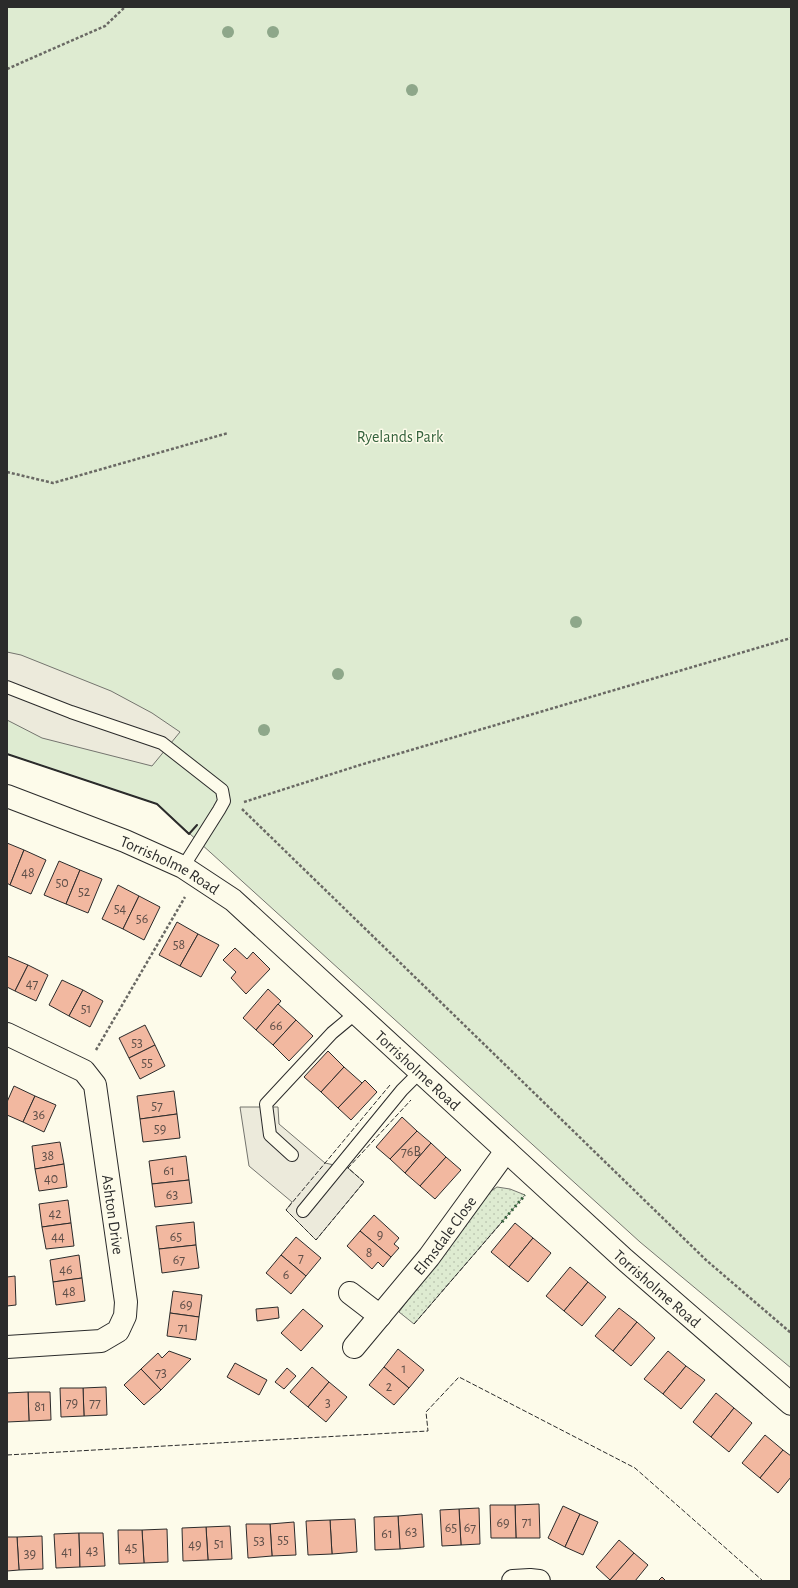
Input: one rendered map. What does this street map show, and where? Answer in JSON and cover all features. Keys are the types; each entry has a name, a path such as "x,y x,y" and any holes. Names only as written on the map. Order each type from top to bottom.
{"main road":[{"name":"Torrisholme Road","path":"7,796 125,841 190,872 233,900 624,1260 791,1404"},
{"path":"7,1034 84,1071"},
{"name":"Ashton Drive","path":"7,1347 101,1341 118,1331 125,1316 126,1302 94,1085 84,1071"},
{"name":"Elmsdale Close","path":"354,1347 429,1257 506,1151"},
{"path":"350,1293 380,1316"},
{"path":"512,1581 539,1581"}],"lane":[{"path":"7,687 71,712 162,743 222,790 224,801 190,872"},
{"path":"292,1155 270,1135 266,1104 332,1033 356,1013"},
{"path":"303,1211 402,1090 420,1072"}],"path":[{"path":"7,69 105,26 125,7"},
{"path":"7,472 53,482 228,433"},
{"path":"791,638 360,765 238,804 706,1260 791,1333"},
{"path":"84,1071 190,872"}],"green space":[{"name":"Ryelands Park","path":"7,7 791,7 791,1368 640,1242 157,804 7,754"},
{"path":"497,1187 510,1189 525,1195 414,1324 399,1312 485,1195"}],"shaded area":[{"path":"7,652 21,655 111,691 152,713 180,732 152,766 42,738 7,720"},
{"path":"240,1107 278,1107 279,1124 325,1163 348,1168 364,1182 316,1240 286,1210 292,1202 249,1166"}],"building":[{"path":"7,843 24,850 10,885 7,883"},
{"path":"24,850 46,860 31,894 10,885"},
{"path":"59,861 80,870 66,904 44,895"},
{"path":"80,870 102,879 88,913 66,904"},
{"path":"118,885 139,896 123,929 102,919"},
{"path":"139,896 160,907 144,940 123,929"},
{"path":"177,922 198,934 180,966 159,955"},
{"path":"198,934 219,945 201,977 180,966"},
{"path":"235,948 247,959 253,952 270,969 246,994 231,978 236,972 223,960"},
{"path":"7,956 28,965 15,991 7,987"},
{"path":"28,965 48,975 36,1001 15,991"},
{"path":"62,980 83,990 69,1016 49,1005"},
{"path":"268,989 281,1001 256,1030 243,1018"},
{"path":"83,990 103,1001 90,1027 69,1016"},
{"path":"278,1004 296,1020 273,1045 256,1030"},
{"path":"296,1020 313,1036 289,1061 273,1045"},
{"path":"145,1025 155,1045 129,1058 119,1038"},
{"path":"155,1045 165,1066 140,1079 129,1058"},
{"path":"328,1051 344,1067 321,1092 304,1077"},
{"path":"344,1067 362,1083 338,1108 321,1092"},
{"path":"365,1080 377,1092 351,1120 338,1108"},
{"path":"14,1086 35,1096 23,1122 7,1115 7,1102"},
{"path":"174,1091 177,1114 140,1119 137,1096"},
{"path":"35,1096 56,1105 44,1132 23,1122"},
{"path":"177,1114 180,1138 143,1142 140,1119"},
{"path":"402,1117 417,1131 390,1159 376,1147"},
{"path":"417,1131 431,1143 405,1173 390,1159"},
{"path":"60,1142 64,1164 35,1169 32,1146"},
{"path":"431,1143 446,1157 420,1186 405,1173"},
{"path":"186,1156 189,1180 152,1184 149,1161"},
{"path":"446,1157 461,1170 435,1199 420,1186"},
{"path":"64,1164 67,1187 39,1191 35,1169"},
{"path":"189,1180 192,1203 155,1207 152,1184"},
{"path":"68,1200 71,1223 42,1227 39,1204"},
{"path":"374,1215 399,1238 394,1244 399,1248 391,1257 360,1231"},
{"path":"194,1222 196,1245 159,1249 156,1226"},
{"path":"71,1223 74,1246 46,1249 42,1227"},
{"path":"515,1223 533,1238 509,1267 491,1252"},
{"path":"360,1231 391,1257 383,1267 378,1262 372,1269 347,1246"},
{"path":"296,1237 321,1258 306,1276 281,1255"},
{"path":"533,1238 551,1253 528,1282 509,1267"},
{"path":"196,1245 199,1268 162,1273 159,1249"},
{"path":"79,1255 82,1278 53,1282 50,1260"},
{"path":"281,1255 306,1276 291,1294 266,1273"},
{"path":"570,1267 588,1282 564,1311 546,1296"},
{"path":"15,1276 16,1305 7,1306 7,1277"},
{"path":"82,1278 85,1301 56,1305 53,1282"},
{"path":"588,1282 606,1297 582,1326 564,1311"},
{"path":"173,1291 202,1295 199,1317 170,1313"},
{"path":"278,1307 279,1318 257,1321 256,1309"},
{"path":"619,1308 637,1322 613,1351 595,1336"},
{"path":"303,1309 323,1326 301,1351 281,1333"},
{"path":"170,1313 199,1317 196,1340 167,1336"},
{"path":"637,1322 655,1338 631,1366 613,1351"},
{"path":"398,1349 424,1370 409,1388 384,1367"},
{"path":"169,1351 191,1359 161,1390 141,1369 158,1353 162,1358"},
{"path":"668,1351 686,1366 663,1394 644,1379"},
{"path":"235,1363 267,1380 259,1395 227,1377"},
{"path":"686,1366 705,1380 681,1409 663,1394"},
{"path":"312,1367 329,1382 308,1407 290,1392"},
{"path":"384,1367 409,1388 394,1405 369,1385"},
{"path":"287,1368 296,1376 284,1389 275,1382"},
{"path":"141,1369 161,1390 144,1405 124,1385"},
{"path":"329,1382 347,1397 326,1422 308,1407"},
{"path":"106,1387 107,1415 84,1416 83,1388"},
{"path":"60,1388 83,1388 84,1416 61,1417"},
{"path":"28,1392 50,1392 51,1420 29,1421"},
{"path":"28,1392 29,1421 7,1422 7,1393"},
{"path":"716,1393 734,1408 711,1437 693,1422"},
{"path":"734,1408 752,1423 729,1452 711,1437"},
{"path":"765,1435 783,1450 760,1478 742,1463"},
{"path":"783,1450 791,1456 791,1477 778,1493 760,1478"},
{"path":"539,1504 540,1538 516,1538 515,1505"},
{"path":"490,1505 515,1505 516,1538 491,1538"},
{"path":"563,1506 580,1514 565,1547 548,1538"},
{"path":"479,1508 480,1544 461,1545 459,1509"},
{"path":"459,1509 461,1545 442,1546 440,1510"},
{"path":"422,1514 424,1547 400,1549 398,1516"},
{"path":"580,1514 598,1522 583,1555 565,1547"},
{"path":"398,1516 400,1549 375,1550 374,1517"},
{"path":"355,1519 357,1552 332,1554 330,1520"},
{"path":"330,1520 332,1554 308,1555 306,1521"},
{"path":"294,1522 296,1555 272,1556 270,1524"},
{"path":"246,1524 270,1524 272,1556 248,1558"},
{"path":"230,1526 232,1559 208,1560 206,1527"},
{"path":"206,1527 208,1560 183,1561 182,1528"},
{"path":"167,1529 168,1562 144,1563 142,1530"},
{"path":"118,1530 142,1530 144,1563 119,1564"},
{"path":"79,1533 80,1567 56,1568 54,1534"},
{"path":"79,1533 103,1533 105,1566 80,1567"},
{"path":"42,1536 43,1569 19,1570 17,1537"},
{"path":"7,1537 17,1537 19,1570 7,1571"},
{"path":"619,1540 634,1553 610,1580 596,1567"},
{"path":"634,1553 648,1565 635,1581 610,1580"},
{"path":"662,1577 666,1581 658,1581"}],"hedge":[{"path":"502,1222 525,1195"}],"fence":[{"path":"390,1085 286,1210 316,1240 364,1182 348,1168 411,1100"},
{"path":"414,1324 502,1222"},
{"path":"7,1455 428,1431 426,1412 459,1377 635,1468 763,1581"}],"wall":[{"path":"7,754 157,804 189,834 197,825"}]}
